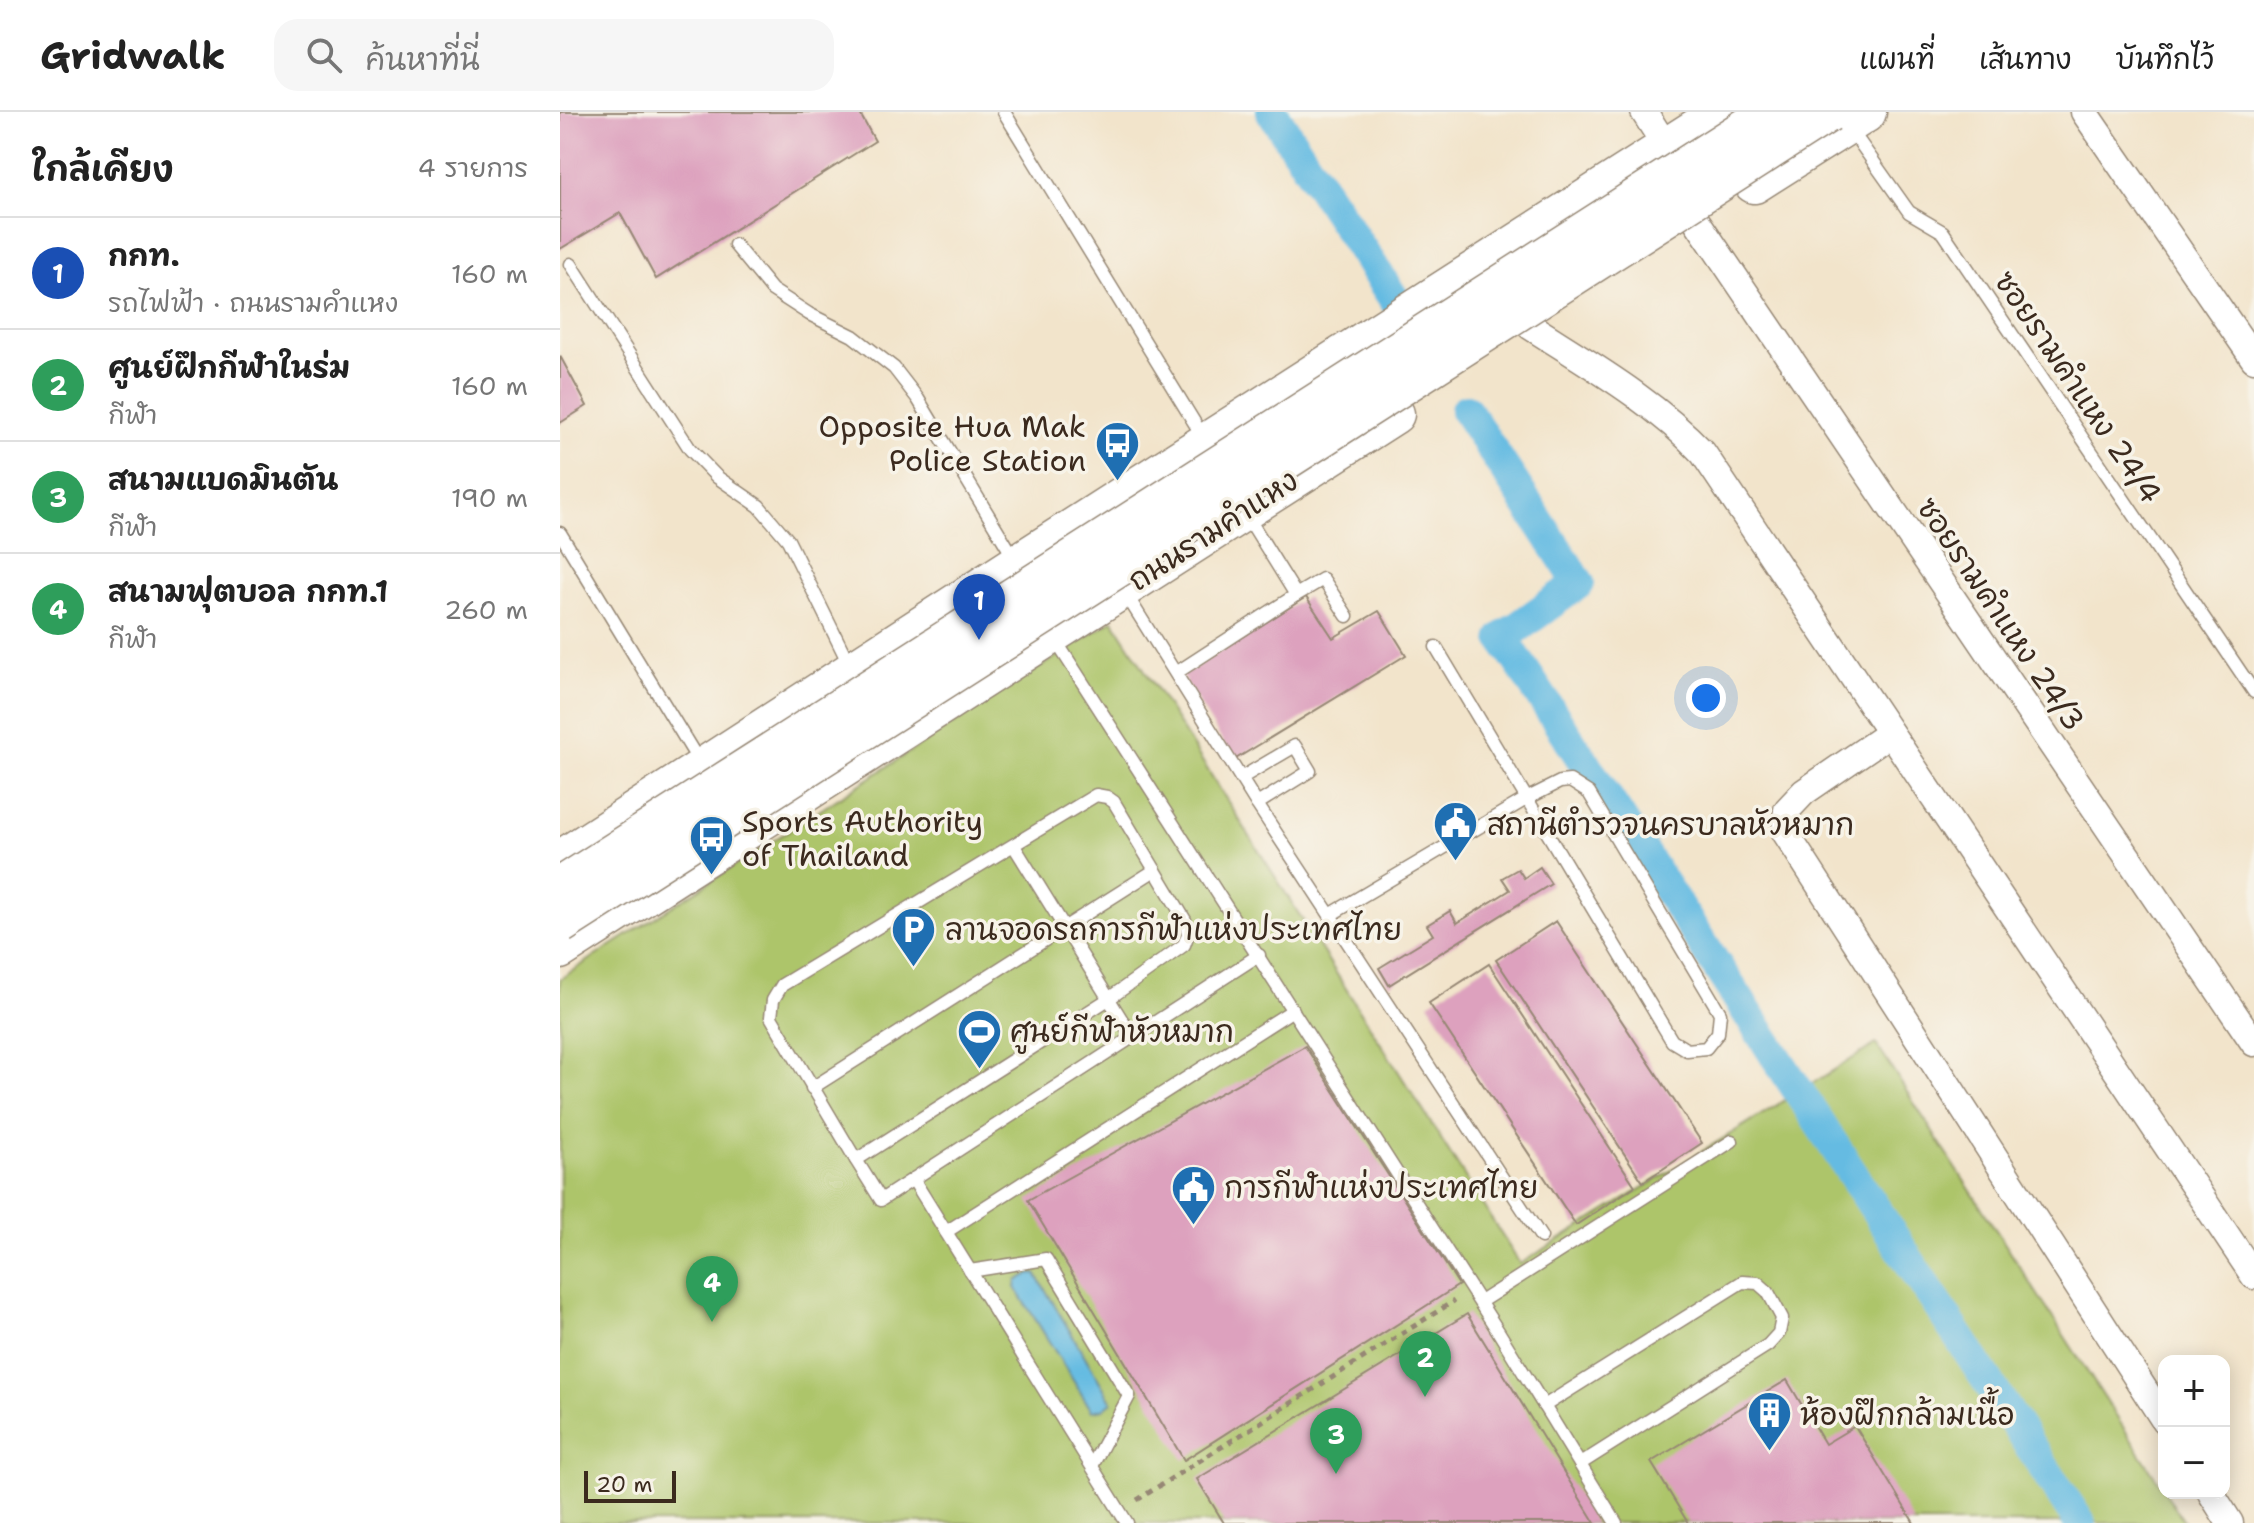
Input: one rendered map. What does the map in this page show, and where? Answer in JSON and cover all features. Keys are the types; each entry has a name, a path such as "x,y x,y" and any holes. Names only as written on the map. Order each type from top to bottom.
{"main road":[{"path":"560,861 1723,112"},
{"name":"ถนนรามคำแหง","path":"560,888 1772,112"},
{"name":"ถนนรามคำแหง","path":"560,949 1696,220 1847,116"},
{"name":"ถนนรามคำแหง","path":"560,924 1847,116"},
{"path":"1080,524 1122,588"},
{"path":"1014,566 1051,634"}],"street":[{"path":"1644,112 1667,148"},
{"path":"2084,112 2254,359"},
{"name":"ซอยรามคำแหง 24/3","path":"1696,220 2254,1043"},
{"path":"1530,326 1616,381 1688,437 1703,453 2254,1276"},
{"path":"1890,733 1804,792 1787,810 1785,832 2158,1411"},
{"path":"2215,1499 2230,1523"}],"lane":[{"path":"1004,112 1206,443"},
{"name":"ซอยรามคำแหง 24/4","path":"1847,116 1909,212 1943,232 2254,692"},
{"path":"735,245 772,290 809,314 853,336 894,368 918,399 1014,566"},
{"path":"571,264 690,449 717,477 759,506 788,540 852,671"},
{"path":"1244,511 1296,595"},
{"path":"560,533 703,769"},
{"path":"1176,673 1323,579 1347,616"},
{"path":"1122,588 1257,804 1541,1237"},
{"path":"1051,634 1480,1302 1616,1523"},
{"path":"1330,915 1526,799 1560,782 1570,781 1589,793 1720,1013 1718,1033 1706,1048 1687,1050 1672,1041 1526,799 1436,647"},
{"path":"1241,778 1295,746 1310,771 1257,804"},
{"path":"856,1160 1107,1000 1184,945 1188,934 1185,920 1114,802 1096,795 782,985 773,1000 771,1017 812,1088 856,1160 881,1200 1259,955"},
{"path":"1014,846 1133,1038"},
{"path":"812,1088 1155,870"},
{"path":"946,1232 1293,1010"},
{"path":"1480,1302 1732,1141"},
{"path":"913,1179 1127,1523"},
{"path":"970,1271 1046,1259 1129,1396 1092,1466"},
{"path":"1544,1406 1742,1282 1758,1283 1768,1292 1782,1318 1779,1333 1768,1345 1580,1464"}],"path":[{"path":"1119,1511 1471,1290"}],"green space":[{"name":"ศูนย์กีฬาหัวหมาก","path":"1113,620 1520,1264 1876,1044 2158,1481 2158,1499 2170,1499 2185,1523 560,1523 560,979"}],"water":[{"path":"1031,1273 1036,1274 1112,1402 1103,1409 1092,1411 1016,1288 1017,1281"}],"building":[{"path":"560,112 859,112 875,141 656,279 620,213 560,249"},
{"path":"560,356 587,406 560,423"},
{"path":"1306,597 1333,638 1379,611 1406,655 1234,760 1182,676"},
{"path":"1540,867 1551,884 1389,985 1379,968 1433,935 1427,925 1450,911 1457,923 1510,890 1502,878 1518,869 1524,878"},
{"path":"1556,921 1702,1143 1643,1182 1496,960"},
{"path":"1489,964 1635,1186 1576,1225 1429,1003"},
{"path":"1305,1046 1459,1285 1184,1460 1028,1200"},
{"path":"1467,1314 1595,1523 1224,1523 1197,1479"},
{"name":"ห้องฝึกกล้ามเนื้อ","path":"1787,1380 1825,1444 1855,1426 1914,1523 1688,1523 1651,1462"}],"waterway":[{"path":"1272,112 1396,302"},
{"path":"1466,410 1579,583 1503,638 2080,1523"}],"place":[{"name":"Opposite Hua Mak Police Station","path":"1117,482"},
{"name":"กกท.","path":"979,640"},
{"name":"สถานีตำรวจนครบาลหัวหมาก","path":"1456,863"},
{"name":"Sports Authority of Thailand","path":"711,877"},
{"name":"ลานจอดรถการกีฬาแห่งประเทศไทย","path":"914,968"},
{"name":"ศูนย์กีฬาหัวหมาก","path":"979,1070"},
{"name":"การกีฬาแห่งประเทศไทย","path":"1193,1226"},
{"name":"สนามฟุตบอล กกท.1","path":"712,1322"},
{"name":"ศูนย์ฝึกกีฬาในร่ม","path":"1425,1397"},
{"name":"ห้องฝึกกล้ามเนื้อ","path":"1769,1453"},
{"name":"สนามแบดมินตัน","path":"1336,1474"}]}
